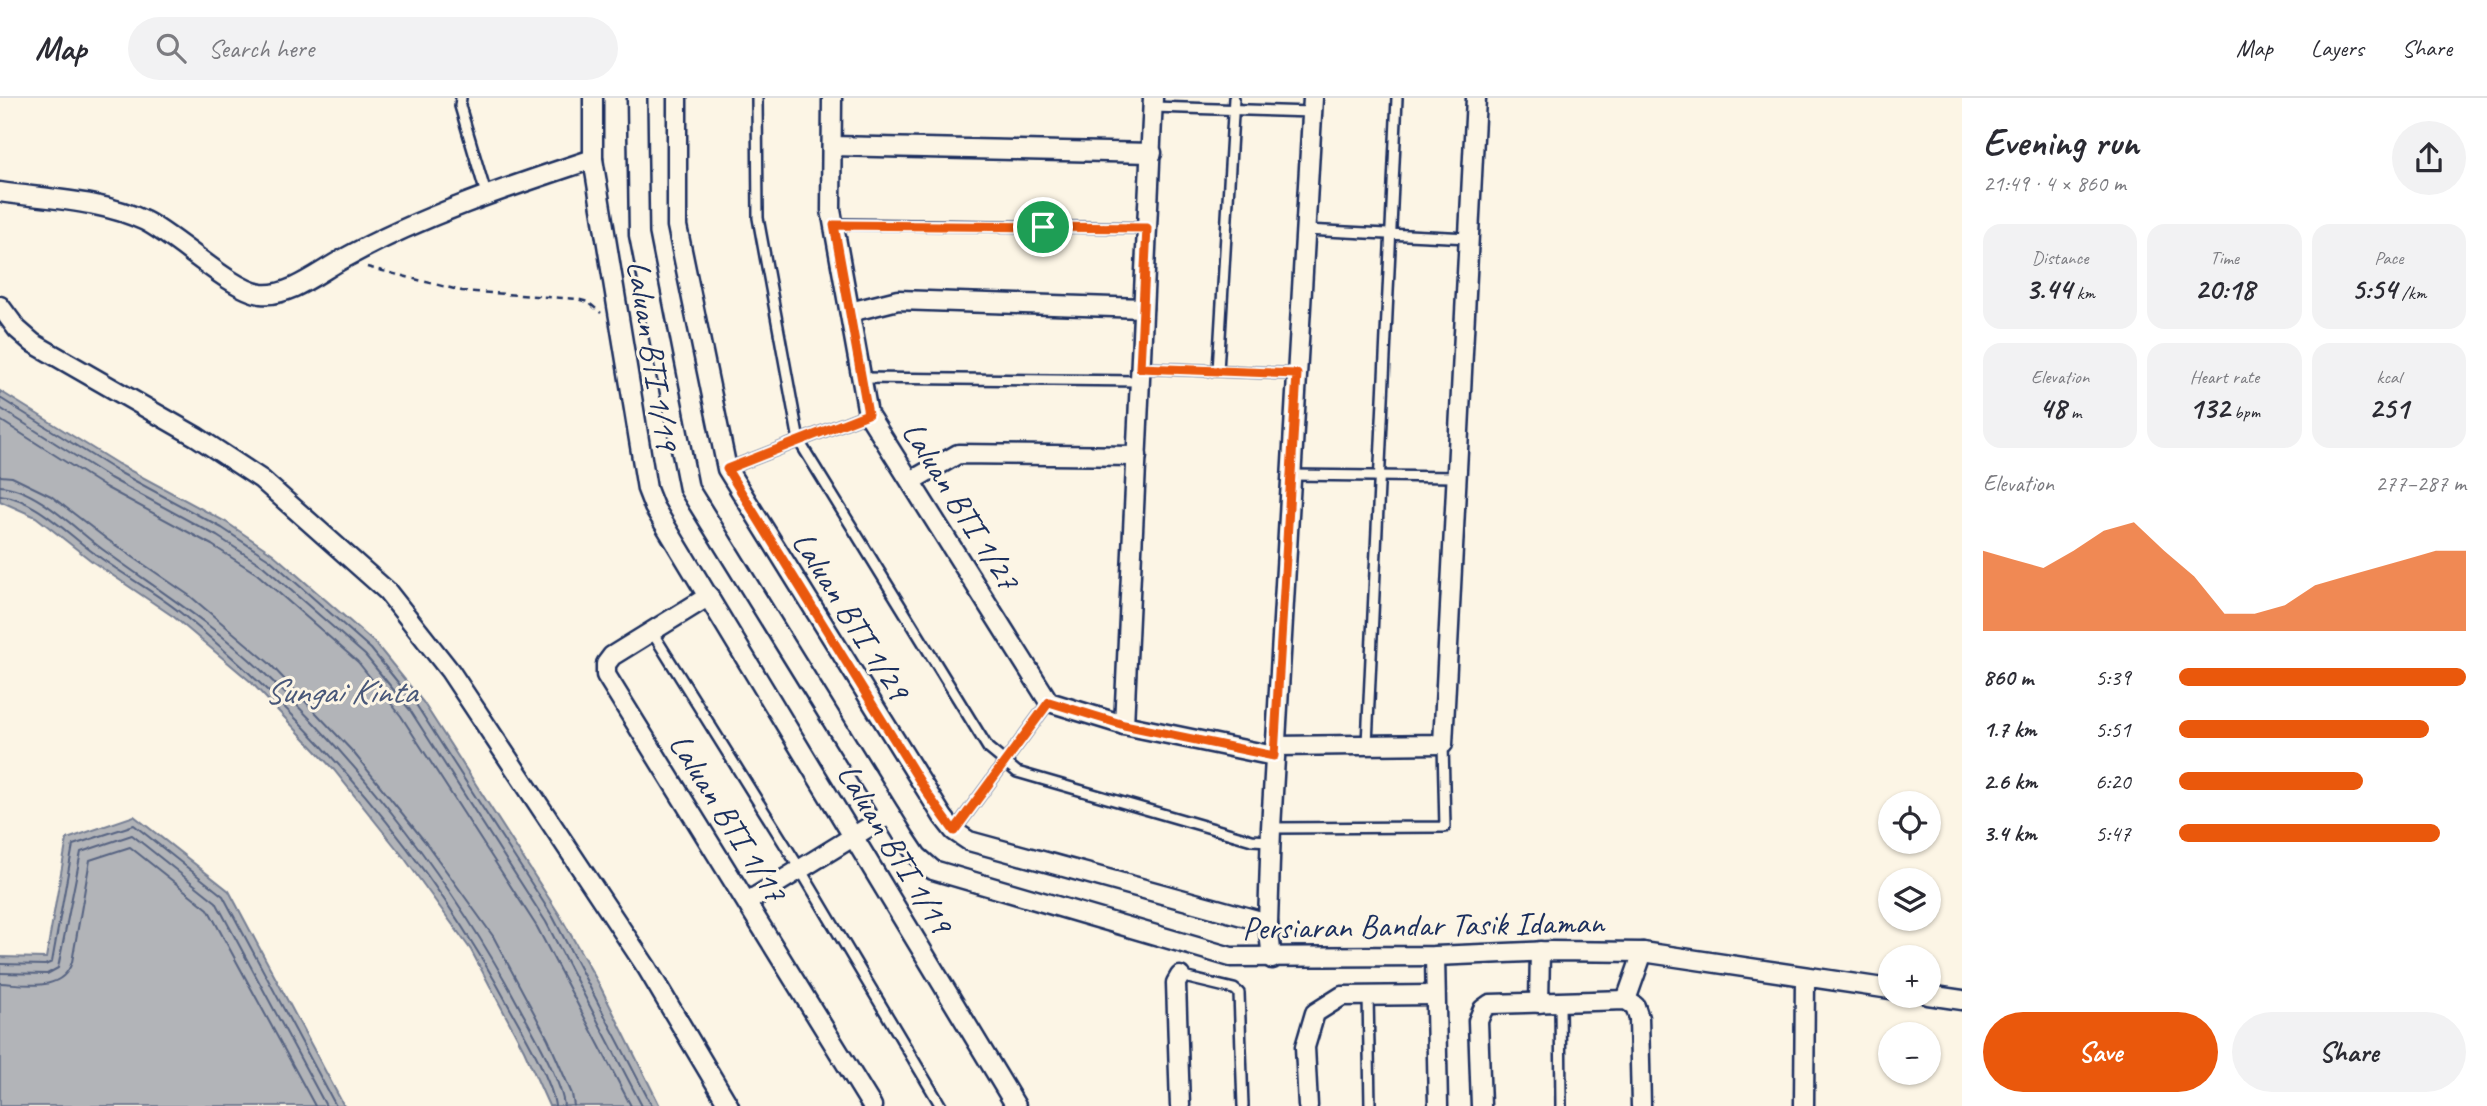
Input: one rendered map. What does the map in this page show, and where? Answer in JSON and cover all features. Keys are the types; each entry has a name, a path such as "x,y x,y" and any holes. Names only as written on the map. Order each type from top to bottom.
{"street":[{"name":"Laluan BTI 1/19","path":"593,98 593,159 646,489 654,507 1016,1106"},
{"name":"Persiaran Bandar Tasik Idaman","path":"637,98 639,235 689,489 890,814 917,856 933,870 1231,957 1272,959 1540,951 1643,952 1878,987"},
{"name":"Laluan BTI 1/29","path":"677,98 677,226 727,469 929,796 954,831 969,841 1268,923"},
{"name":"Laluan BTI 1/27","path":"832,98 834,225 868,414 1049,702"},
{"path":"1049,702 1124,725 1275,751 1367,744 1443,744 1476,98"},
{"path":"1124,725 1153,102"},
{"path":"1272,959 1268,923 1270,835 1312,105"},
{"path":"832,146 1152,153"},
{"path":"0,192 86,204 142,220 175,238 234,283 259,294 296,286 354,254 486,194 593,159"},
{"path":"850,312 898,300 1143,307"},
{"path":"0,306 17,329 33,343 197,437 261,479 387,591 450,671 647,968 729,1106"},
{"path":"911,481 958,454 1136,456"},
{"name":"Laluan BTI 1/17","path":"709,596 612,656 606,664 606,675 872,1106"},
{"path":"747,902 890,814"},
{"path":"1539,1003 1540,951"},
{"path":"1626,1000 1643,952"},
{"path":"1435,956 1433,995 1438,1106"},
{"path":"1180,976 1176,983 1180,1106"},
{"path":"1804,1106 1805,977"},
{"path":"1308,1106 1306,1047 1315,1013 1342,996 1433,995"},
{"path":"1941,997 1962,1000"},
{"path":"1481,1106 1478,1021 1483,1009 1490,1004 1626,1000 1635,1006 1639,1018 1641,1106"}],"lane":[{"path":"461,98 460,106 486,194"},
{"path":"757,98 758,218 799,441 988,748 1004,763 1030,776 1252,840 1270,835 1445,827 1443,744"},
{"path":"1219,371 1234,98"},
{"path":"1367,744 1397,98"},
{"path":"1153,102 1233,109 1312,105"},
{"path":"834,225 1147,228"},
{"path":"1305,230 1469,238"},
{"path":"862,378 1140,375 1219,371 1297,374"},
{"path":"727,469 868,414"},
{"path":"1291,475 1457,477"},
{"path":"652,632 800,869 941,1106"},
{"path":"954,831 1049,702"},
{"path":"1180,976 1234,989 1239,993 1243,1106"},
{"path":"1368,995 1370,1106"},
{"path":"1560,1002 1561,1106"}],"path":[{"path":"354,254 361,265 422,283 462,292 577,299 589,302 607,317 617,318"}],"water":[{"name":"Sungai Kinta","path":"0,391 118,464 226,522 273,554 376,644 423,702 559,914 599,984 660,1106 549,1106 524,1050 471,950 405,859 334,770 251,682 174,617 93,562 36,517 0,501"},
{"path":"134,816 229,891 344,1106 0,1106 0,957 46,958 67,839"}],"route":[{"path":"834,225 1043,227 1147,228 1140,368 1297,374 1274,756 1212,746 1124,725 1049,702 954,831 929,796 727,469 868,414 834,225"}]}
